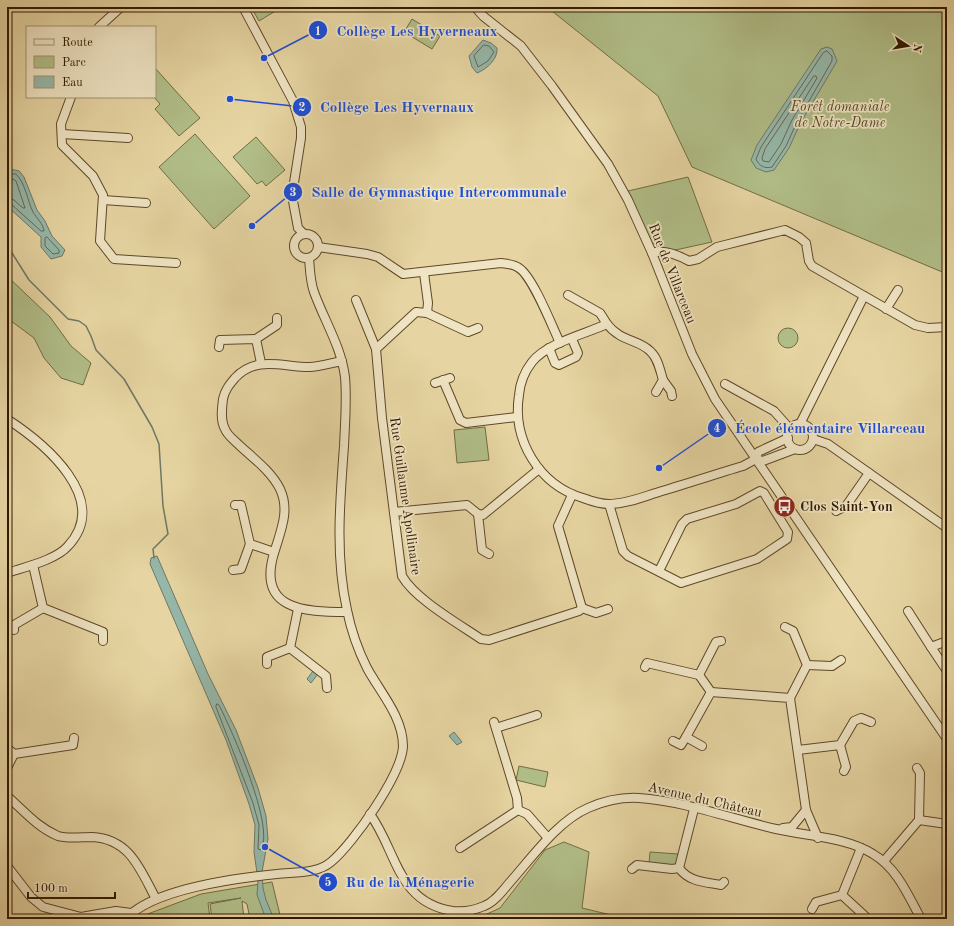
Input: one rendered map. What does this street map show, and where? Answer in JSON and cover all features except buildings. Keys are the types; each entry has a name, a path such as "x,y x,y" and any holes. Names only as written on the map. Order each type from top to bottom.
{"street":[{"path":"100,26 121,7"},
{"path":"243,7 293,100 297,111 301,138 293,189 293,201 298,228 304,234 314,237 318,247 315,254 309,258 299,256 295,250 296,240 304,234"},
{"name":"Rue de Villarceau","path":"475,7 482,16 521,46 552,86 608,164 628,200 652,253 701,374 715,399 947,739"},
{"path":"71,98 61,124 62,145 93,176 103,195 100,241 114,259 176,263"},
{"path":"62,134 128,138"},
{"path":"103,200 146,203"},
{"path":"652,253 658,251 666,252 681,256 689,261 698,259 717,247 785,230 799,237 806,243 809,261 812,266 915,325 928,328 947,327"},
{"path":"318,247 373,256 403,274 424,273 501,263 512,264 521,269 530,280 560,343"},
{"path":"7,866 31,897 43,907 82,918 116,910 128,916 141,906 156,899 212,884 256,876 316,870 329,864 340,854 386,790 398,767 403,748 396,716 366,666 358,647 347,612 342,584 339,542 346,402 342,361 334,337 313,290 309,258"},
{"path":"424,273 428,303 427,313"},
{"path":"886,309 898,290"},
{"path":"568,295 600,313 614,334 649,350 656,358 663,380 671,390 672,396"},
{"path":"790,429 800,424 864,296"},
{"name":"Rue Guillaume Apollinaire","path":"356,300 376,349 382,418 402,576 407,586 482,639 489,640 579,612 582,608"},
{"path":"376,349 416,312 427,313 468,332 478,328"},
{"path":"219,347 220,340 256,339 277,325 276,318"},
{"path":"607,324 549,348 537,356 522,381 517,417 527,451 539,469 555,484 572,495 594,502 609,504 639,498 743,466 756,459 763,461 795,449 807,448 813,439 810,428 800,424"},
{"path":"256,339 261,363"},
{"path":"549,348 555,363 559,365 576,357 578,353 572,339"},
{"path":"342,361 310,367 261,363 240,373 231,382 225,392 222,417 224,429 269,474 280,489 284,500 283,524 274,552 270,579 274,591 282,601 298,609 347,612"},
{"path":"443,380 460,420 466,423 517,417"},
{"path":"656,392 663,380"},
{"path":"725,384 774,411 790,429"},
{"path":"7,419 37,441 69,474 78,488 82,501 80,528 68,547 33,565 7,573"},
{"path":"790,429 788,438 790,444 795,449"},
{"path":"756,459 758,452 788,438"},
{"path":"813,439 828,444 947,528"},
{"path":"394,512 467,505 478,514 483,515 539,469"},
{"path":"836,510 846,506 869,472"},
{"path":"609,504 623,550 628,556 681,583 757,559 787,539 788,532 764,493 760,491 736,504 687,519 682,524 658,571"},
{"path":"572,495 558,526 582,608 596,613 608,609"},
{"path":"233,570 241,570 250,544 241,505 235,505"},
{"path":"478,514 482,550 489,554"},
{"path":"250,544 274,552"},
{"path":"33,565 43,608"},
{"path":"14,630 14,625 43,608"},
{"path":"43,608 103,632 103,641"},
{"path":"290,648 298,609"},
{"path":"908,611 947,671"},
{"path":"785,627 793,632 807,665"},
{"path":"699,675 716,642 721,641"},
{"path":"931,647 947,641"},
{"path":"268,664 268,657 290,648"},
{"path":"290,648 326,676 327,688"},
{"path":"807,665 832,666 841,660"},
{"path":"645,667 647,663 699,675 711,692"},
{"path":"807,665 790,698 806,810 818,838"},
{"path":"711,692 790,698"},
{"path":"673,741 681,745 711,692"},
{"path":"518,810 517,798 495,725 537,715"},
{"path":"844,771 846,767 840,745 854,722 861,718 871,722"},
{"path":"686,737 702,746"},
{"path":"7,748 14,754 73,745 74,738"},
{"path":"798,750 840,745"},
{"path":"7,768 14,754"},
{"path":"884,861 919,820 920,773 916,768"},
{"path":"7,796 37,825 60,837 100,838 112,840 125,848 138,865 156,899"},
{"name":"Avenue du Château","path":"370,814 400,876 412,891 424,900 439,907 454,911 469,910 484,906 496,898 548,838 586,809 620,798 638,798 663,801 776,829 847,843 861,848 884,861 898,876 921,919"},
{"path":"694,808 679,868 684,875 693,879 721,885 724,882"},
{"path":"518,810 527,814 548,838"},
{"path":"460,848 518,810"},
{"path":"776,829 792,827 806,810"},
{"path":"919,820 947,824"},
{"path":"842,895 861,848"},
{"path":"632,869 637,865 672,869 679,868"},
{"path":"812,909 816,902 842,895"},
{"path":"842,895 868,919"}],"green space":[{"path":"251,7 282,7 259,21"},
{"name":"Forêt domaniale de Notre-Dame","path":"547,7 947,7 947,274 692,167 658,96"},
{"path":"412,19 440,36 432,49 404,32"},
{"path":"156,69 200,118 179,136 155,109 160,104 155,98"},
{"path":"195,134 250,196 214,229 159,167"},
{"path":"256,137 285,170 266,186 262,181 257,184 233,157"},
{"path":"688,177 712,242 671,251 651,243 628,191"},
{"path":"7,276 50,317 71,346 91,363 83,385 61,378 44,358 34,338 7,318"},
{"path":"788,328 795,331 798,338 795,345 788,348 781,345 778,338 781,331"},
{"path":"485,427 489,460 457,463 454,430"},
{"path":"519,766 548,772 545,787 516,780"},
{"path":"564,842 589,852 582,908 628,919 476,919 500,908 545,850"},
{"path":"650,852 678,854 677,867 649,864"},
{"path":"272,882 281,919 250,919 247,904 242,901 244,919 212,919 210,904 241,898 208,903 210,919 141,919 145,915 201,894"}],"water":[{"path":"483,40 491,43 497,48 497,52 494,60 477,73 472,67 469,56"},
{"path":"827,47 832,49 837,61 800,124 789,148 774,170 766,172 756,168 751,160 757,145 821,49"},
{"path":"10,169 19,171 24,177 37,210 45,221 52,236 65,250 62,256 51,259 41,247 41,237 7,206 7,172"},
{"path":"157,556 208,674 236,730 258,788 266,816 268,839 262,872 263,888 274,919 266,919 257,895 258,880 254,852 255,825 249,804 226,740 150,564 151,558"},
{"path":"313,671 318,674 311,683 307,679"},
{"path":"454,732 462,742 457,745 449,736"}],"waterway":[{"path":"7,245 29,280 68,319 79,321 86,326 96,350 124,379 152,427 159,444 163,506 168,534 153,549 154,558"}],"place":[{"name":"Collège Les Hyverneaux","path":"264,58"},
{"name":"Collège Les Hyvernaux","path":"230,99"},
{"name":"Salle de Gymnastique Intercommunale","path":"252,226"},
{"name":"École élémentaire Villarceau","path":"659,468"},
{"name":"Clos Saint-Yon","path":"784,506"},
{"name":"Ru de la Ménagerie","path":"265,847"}]}
